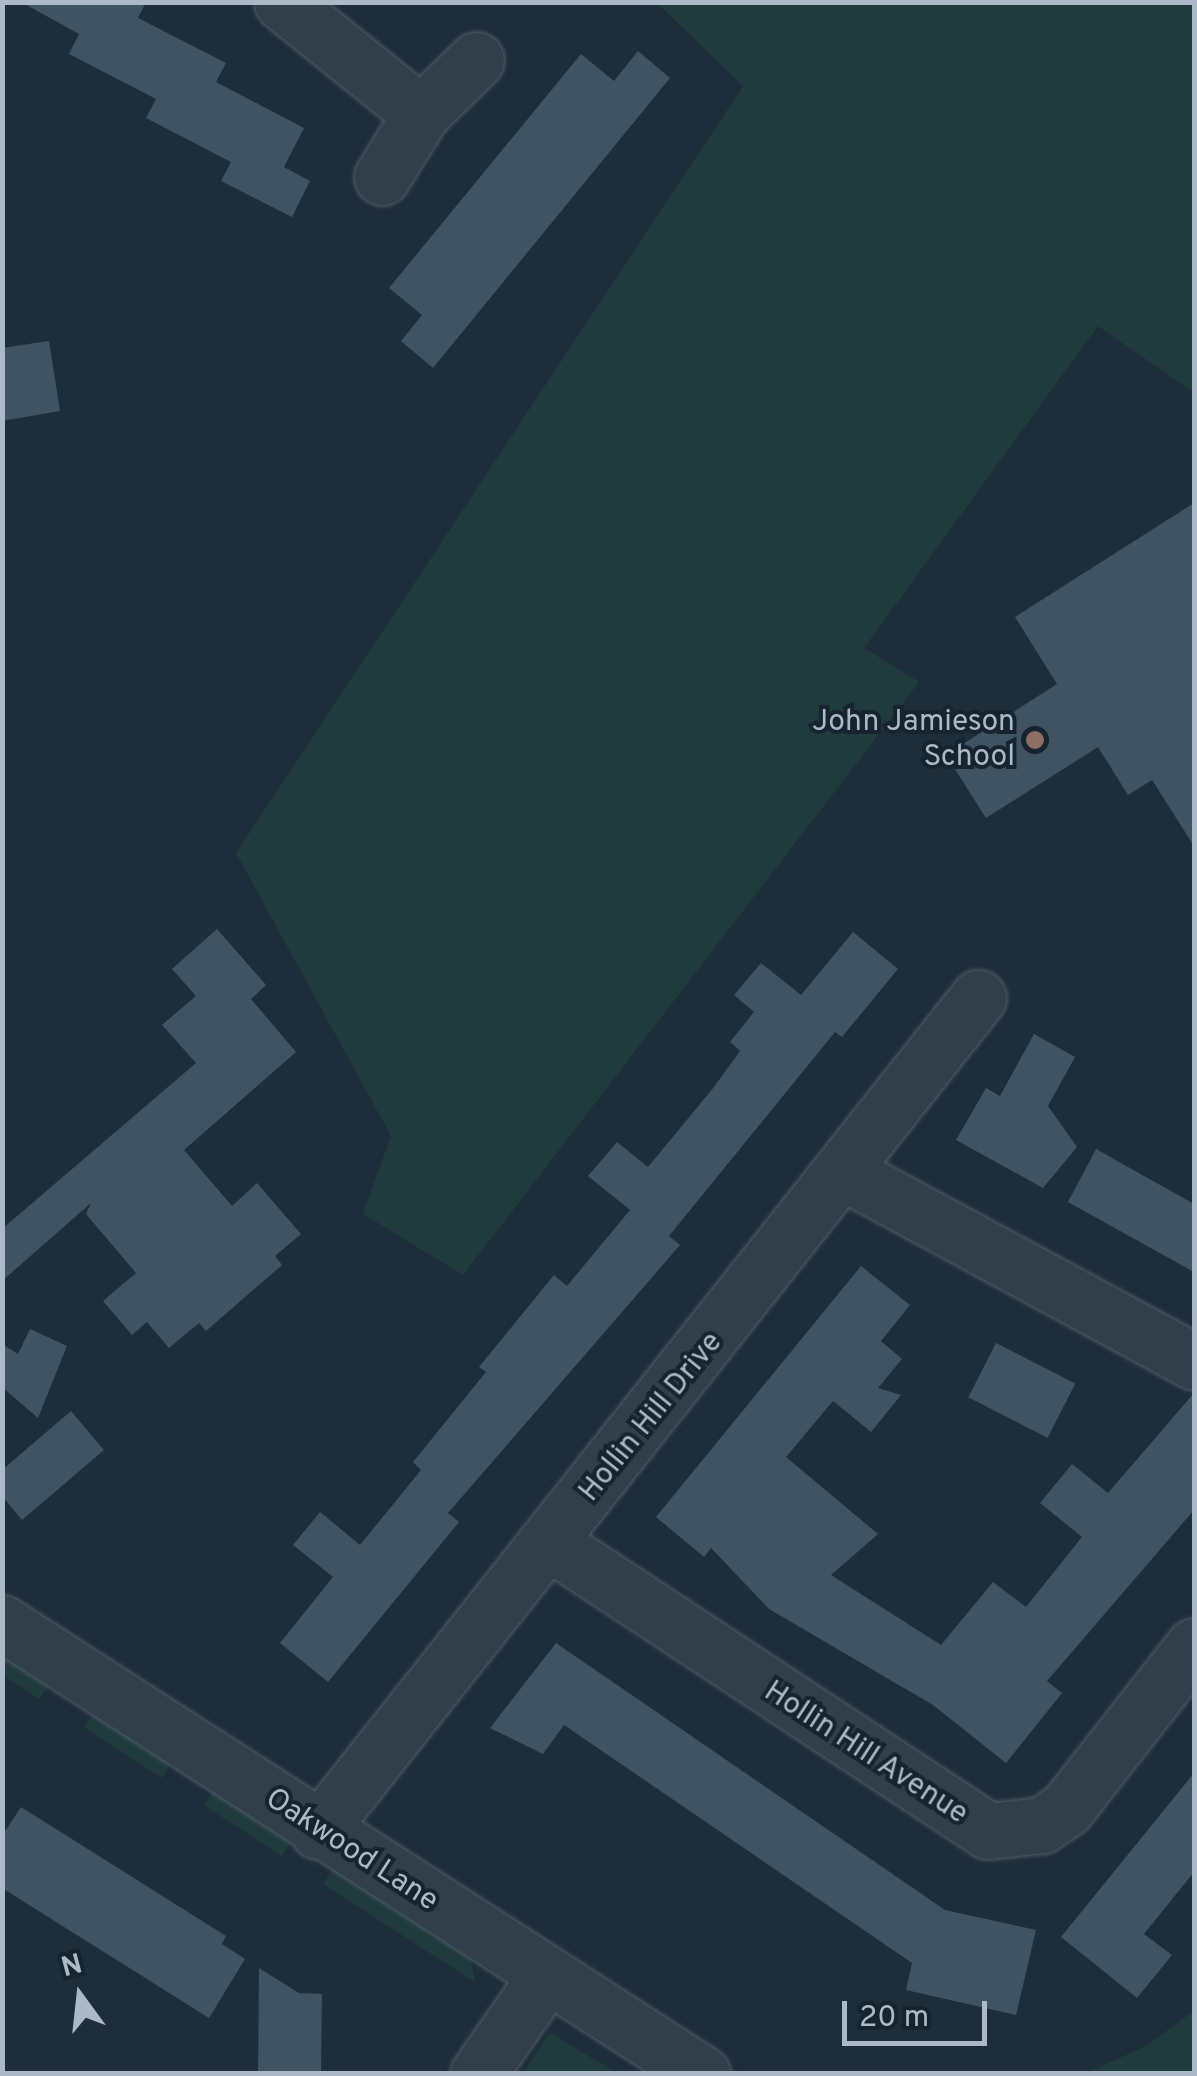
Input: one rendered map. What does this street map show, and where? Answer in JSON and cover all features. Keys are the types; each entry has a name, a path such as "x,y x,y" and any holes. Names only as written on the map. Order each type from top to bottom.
{"street":[{"path":"282,2 421,114"},
{"path":"382,177 421,114 476,60"},
{"name":"Hollin Hill Drive","path":"318,1831 847,1174 978,998"},
{"path":"847,1174 1194,1362"},
{"name":"Hollin Hill Avenue","path":"552,1544 988,1831 1042,1825 1066,1809 1194,1646"},
{"name":"Oakwood Lane","path":"2,1623 318,1831 702,2074"},
{"path":"478,2074 547,1975"}],"green space":[{"path":"657,3 1194,3 1194,393 1098,326 864,648 919,682 463,1275 363,1214 391,1136 236,853 743,86"},
{"path":"2,1654 49,1684 39,1699 3,1675"},
{"path":"93,1713 171,1764 162,1778 84,1727"},
{"path":"213,1791 291,1842 282,1856 204,1805"},
{"path":"333,1869 470,1959 476,1983 323,1884"},
{"path":"1194,2011 1194,2073 1086,2073 1144,2047"},
{"path":"550,2032 616,2073 523,2073"}],"building":[{"path":"21,2 146,2 138,18 226,63 216,82 304,128 284,167 310,181 292,217 221,181 231,162 146,118 156,99 69,54 79,34"},
{"path":"638,51 670,78 433,368 401,341 422,315 389,288 581,54 614,81"},
{"path":"49,341 60,411 2,421 2,348"},
{"path":"1194,503 1194,846 1152,780 1128,795 1098,747 986,818 946,755 1057,684 1015,617"},
{"path":"217,929 266,985 251,999 296,1052 184,1150 232,1206 257,1183 301,1234 275,1256 282,1265 206,1331 199,1323 169,1348 147,1322 132,1335 103,1301 136,1273 86,1214 91,1203 2,1281 2,1229 196,1063 162,1025 196,996 172,969"},
{"path":"853,932 898,969 842,1037 835,1032 669,1236 680,1245 448,1513 459,1522 328,1682 280,1643 333,1577 293,1545 320,1512 360,1545 421,1470 413,1462 486,1372 479,1367 554,1275 567,1286 630,1210 588,1176 617,1142 648,1167 714,1087 740,1051 730,1042 754,1012 734,995 761,963 801,995"},
{"path":"1034,1034 1075,1057 1048,1106 1077,1147 1043,1188 956,1140 986,1088 1000,1096"},
{"path":"1096,1149 1194,1204 1194,1272 1068,1202"},
{"path":"861,1266 910,1305 881,1341 902,1359 878,1388 901,1395 871,1432 833,1401 786,1457 878,1534 831,1575 941,1645 993,1582 1026,1607 1082,1537 1040,1503 1072,1464 1108,1493 1194,1393 1194,1510 1047,1681 1062,1693 1006,1763 933,1705 769,1609 711,1548 704,1557 656,1517"},
{"path":"30,1329 67,1346 38,1418 2,1387 2,1344 18,1354"},
{"path":"996,1343 1075,1383 1048,1438 968,1397"},
{"path":"71,1411 104,1450 22,1520 2,1496 2,1470"},
{"path":"556,1643 945,1910 1036,1930 1016,2015 906,1990 912,1963 564,1725 543,1754 490,1728"},
{"path":"1194,1773 1194,1872 1144,1934 1172,1955 1137,1998 1061,1937"},
{"path":"21,1807 226,1936 222,1944 245,1959 209,2018 2,1888 2,1836"},
{"path":"259,1968 299,1993 322,1994 321,2074 258,2074"}],"place":[{"name":"John Jamieson School","path":"1035,740"}]}
